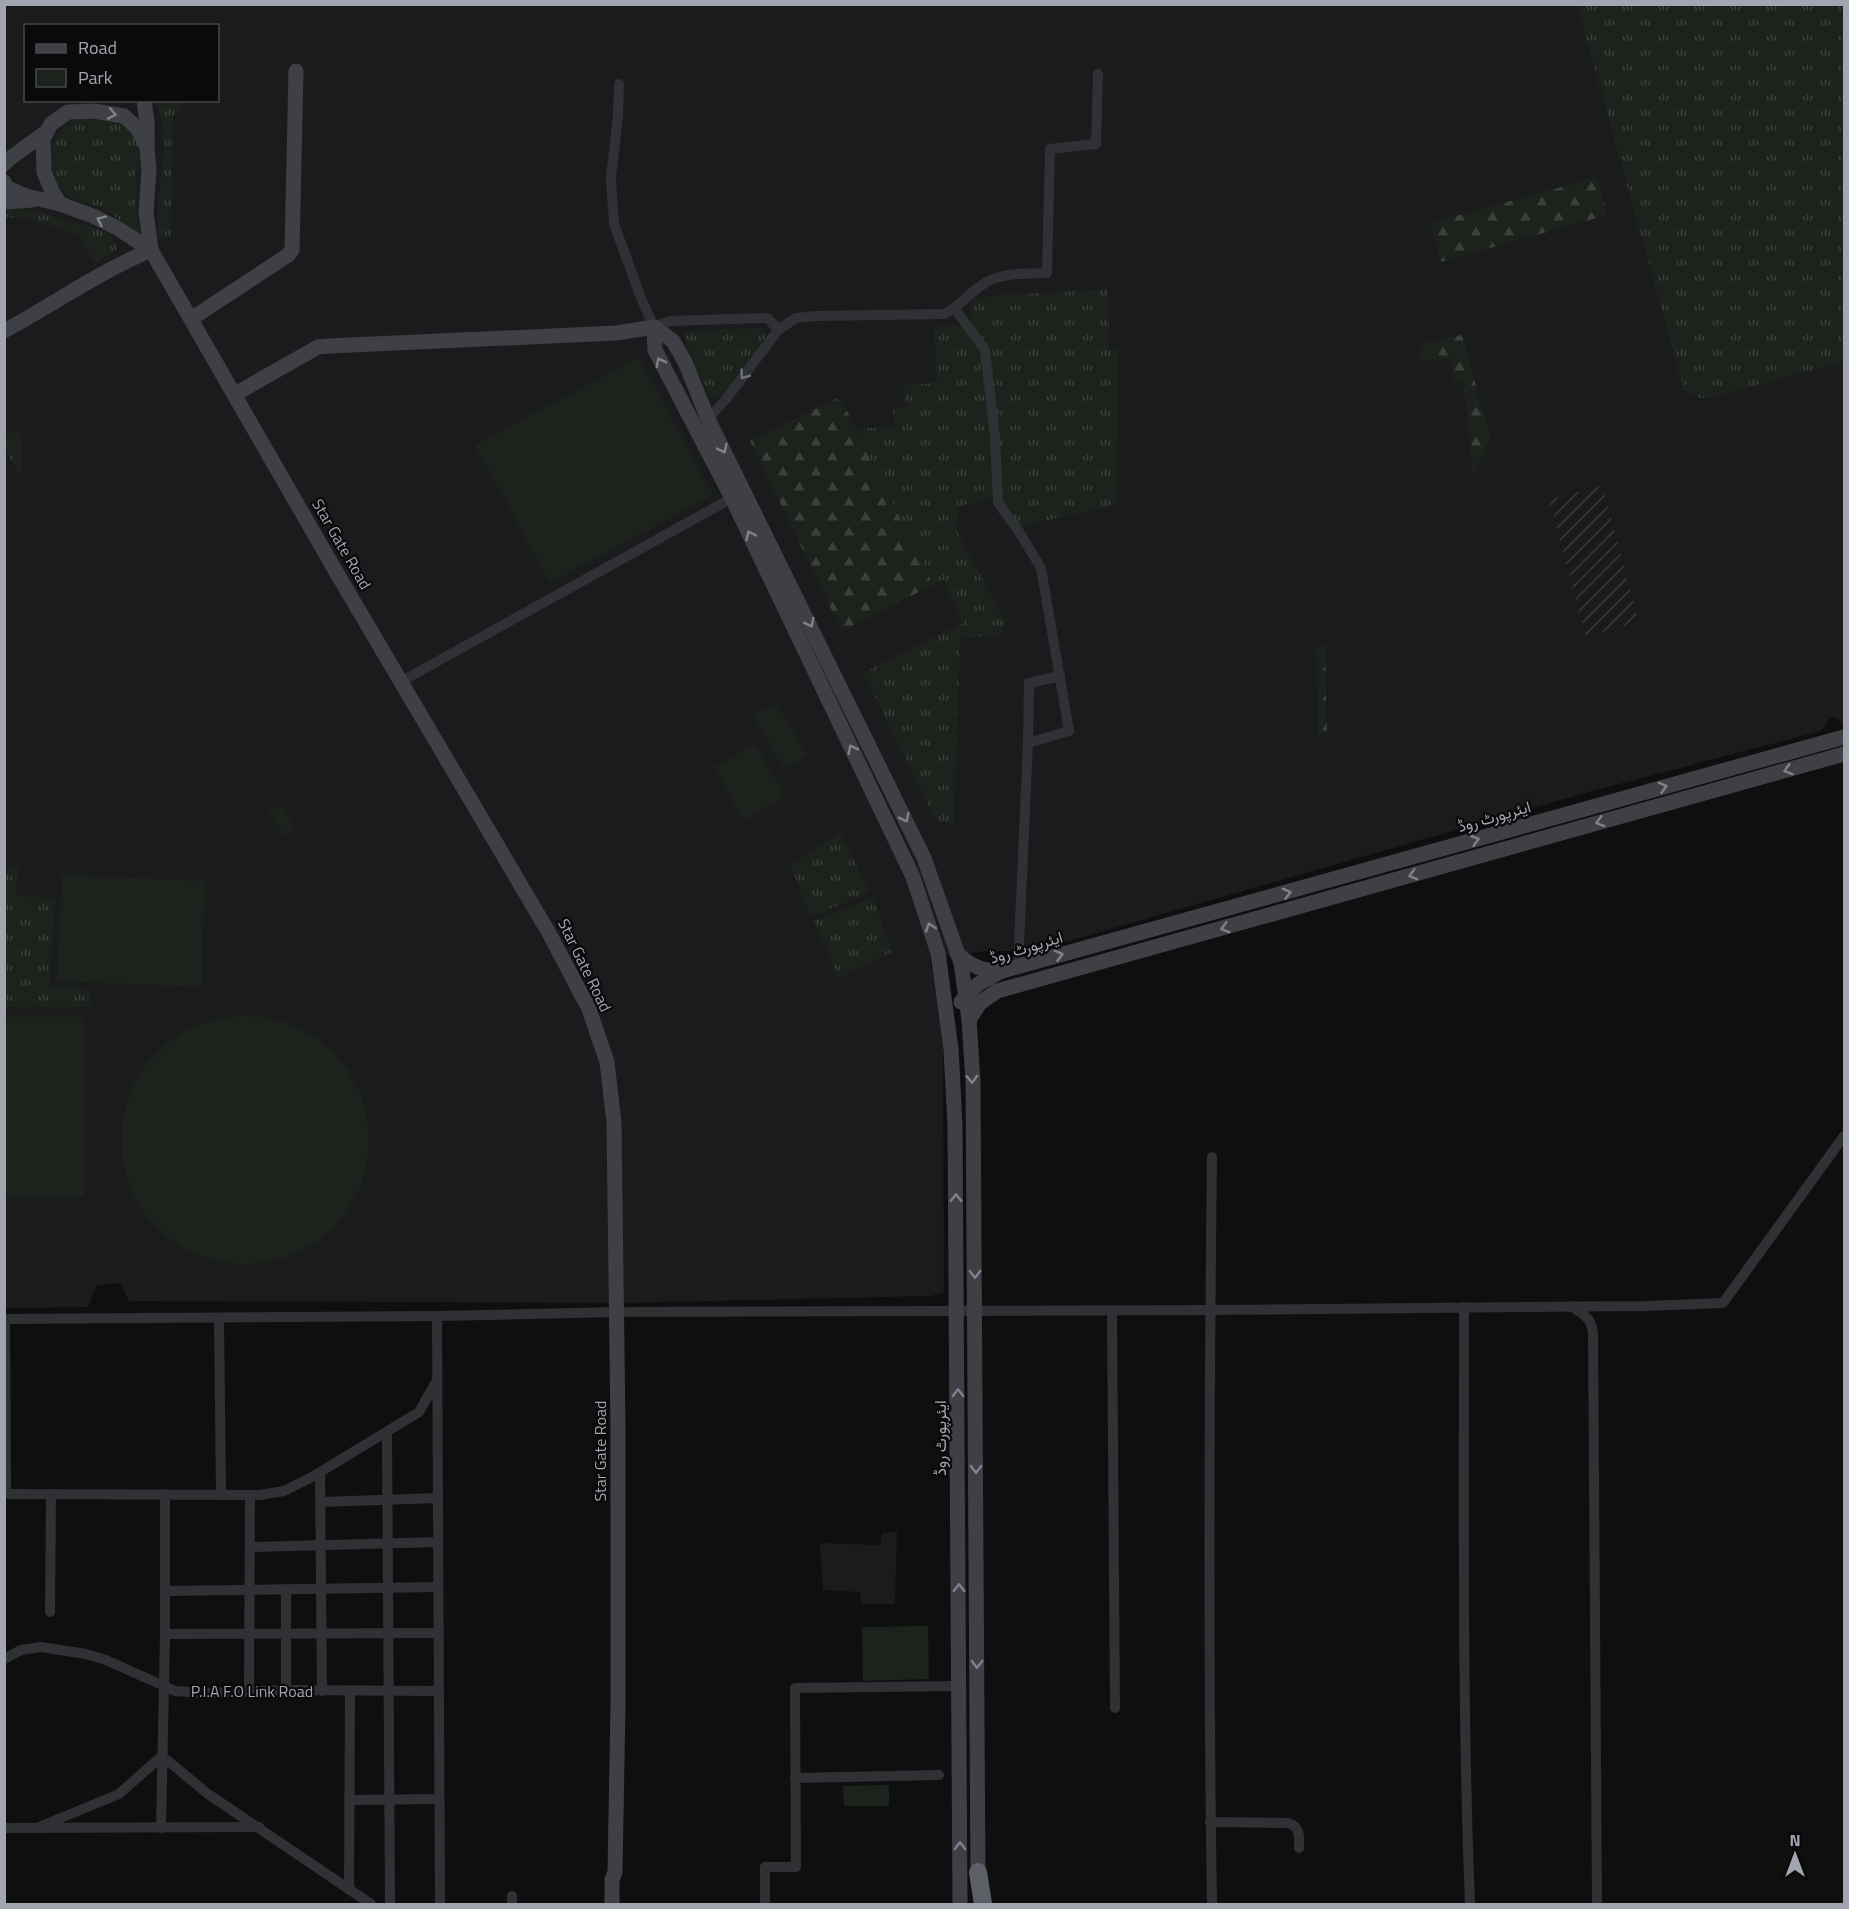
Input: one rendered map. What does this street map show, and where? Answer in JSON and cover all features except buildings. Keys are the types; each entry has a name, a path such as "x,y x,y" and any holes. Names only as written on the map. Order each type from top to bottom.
{"highway":[{"path":"978,1872 984,1905"}],"main road":[{"path":"191,319 288,255 292,250 296,71"},
{"path":"60,204 44,172 43,140 51,124 83,102"},
{"path":"144,102 149,170 146,212 151,250"},
{"path":"68,112 94,111 124,116 137,128 147,147"},
{"path":"4,165 46,132"},
{"path":"4,182 6,187 26,196 60,204 109,224 151,250"},
{"path":"4,202 42,200"},
{"path":"4,320 121,253 151,250"},
{"path":"4,331 109,269 151,250"},
{"name":"Star Gate Road","path":"151,250 335,570 549,933 589,1009 607,1062 614,1124 616,1312 618,1704 615,1872 612,1880 612,1905"},
{"path":"235,394 318,347 616,333 654,327 673,341 685,362 814,669 914,877 938,952 949,1026"},
{"path":"654,327 655,350 732,498 829,662 924,858 961,963 969,1020 973,1081 978,1905"},
{"path":"814,669 829,662"},
{"name":"ایئرپورٹ روڈ","path":"960,1905 958,1310 955,1125 949,1026 955,1010 965,996 978,984 1002,971 1845,737"},
{"name":"ایئرپورٹ روڈ","path":"996,991 1845,754"},
{"path":"938,952 962,975 996,991"},
{"path":"957,953 982,970 1002,971"},
{"path":"969,1020 980,1003 996,991"},
{"name":"Star Gate Road","path":"615,1872 622,1880 623,1905"}],"street":[{"path":"708,420 778,330 796,318 944,314 955,309 982,284 996,277 1047,273 1050,148 1096,144 1098,74"},
{"path":"619,84 611,178 614,224 654,327 670,321 768,318 778,330"},
{"path":"955,309 985,351 995,437 998,503 1041,568 1060,676 1069,731 1028,743"},
{"path":"402,681 732,498"},
{"path":"1018,967 1029,683 1060,676"},
{"path":"437,1380 419,1412 284,1491 250,1495 5,1494 5,1319 437,1316 616,1312 1210,1310 1723,1303 1845,1136"},
{"path":"1212,1157 1208,1476 1212,1905"},
{"path":"1571,1306 1588,1317 1593,1325 1597,1905"},
{"path":"1464,1307 1466,1823 1470,1905"},
{"path":"1112,1310 1115,1708"},
{"path":"437,1316 440,1905"},
{"path":"219,1318 220,1495"},
{"path":"387,1432 390,1905"},
{"path":"320,1472 322,1691"},
{"path":"50,1612 51,1494"},
{"path":"161,1828 165,1494"},
{"path":"249,1691 250,1495"},
{"path":"321,1502 438,1498"},
{"path":"250,1547 438,1542"},
{"path":"165,1591 438,1587"},
{"path":"286,1589 286,1690"},
{"path":"165,1634 438,1633"},
{"name":"P.I.A F.O Link Road","path":"4,1659 21,1650 49,1648 106,1660 175,1691 204,1693 286,1690 438,1691"},
{"path":"765,1905 765,1867 796,1867 795,1688 960,1686"},
{"path":"350,1692 350,1890"},
{"path":"39,1827 119,1794 162,1756"},
{"path":"162,1756 208,1794 260,1827 371,1905"},
{"path":"795,1778 939,1775"},
{"path":"349,1800 439,1799"},
{"path":"1210,1822 1288,1822 1298,1829 1299,1848"},
{"path":"4,1828 260,1827"}],"shaded area":[{"path":"4,5 1844,5 1844,724 1835,717 1827,720 1821,731 1592,791 1034,951 987,951 930,958 943,1041 944,1292 931,1296 622,1303 129,1301 121,1283 97,1285 88,1307 5,1308"},
{"path":"1602,485 1639,622 1586,637 1549,500"},
{"path":"897,1532 895,1604 861,1604 860,1592 823,1590 820,1543 880,1545 882,1533"}],"green space":[{"path":"1577,5 1844,5 1844,362 1712,397 1700,398 1684,390"},
{"path":"157,102 180,102 181,107 179,113 173,115 171,237 159,239 158,205 164,137"},
{"path":"107,115 128,127 141,150 142,169 136,172 139,231 137,232 103,209 77,201 69,196 57,184 53,174 51,153 59,134 66,126 82,116"},
{"path":"1598,177 1607,215 1441,262 1431,223"},
{"path":"19,207 92,227 111,235 118,249 95,262 78,234 32,220 5,218 5,208"},
{"path":"1108,289 1109,350 1118,350 1116,505 1021,526 1004,505 999,485 990,349 969,323 973,299"},
{"path":"956,325 969,332 982,352 991,438 992,498 960,506 955,527 1006,623 999,636 960,637 954,822 937,822 863,673 963,623 943,580 933,585 856,429 893,427 893,408 905,408 904,385 937,383 934,327"},
{"path":"762,328 766,336 725,396 718,398 709,395 684,335 688,331"},
{"path":"1462,335 1490,437 1473,473 1463,380 1453,381 1452,359 1420,360 1421,341 1433,342"},
{"path":"639,357 713,495 550,583 475,445"},
{"path":"840,397 933,585 842,631 750,441"},
{"path":"4,433 21,433 21,475 9,456"},
{"path":"1316,646 1325,646 1327,734 1318,734"},
{"path":"776,703 807,755 784,769 753,716"},
{"path":"755,744 785,797 744,820 714,767"},
{"path":"281,804 296,829 284,836 269,811"},
{"path":"841,833 870,892 811,917 790,864"},
{"path":"11,867 18,867 16,896 55,898 49,987 91,989 91,1007 5,1007 5,878"},
{"path":"62,875 205,881 201,987 57,981"},
{"path":"873,897 892,952 839,978 813,921"},
{"path":"245,1016 269,1019 292,1026 314,1037 333,1052 348,1071 359,1093 366,1116 369,1140 366,1164 359,1187 348,1209 333,1228 314,1243 292,1254 269,1261 245,1264 221,1261 198,1254 176,1243 157,1228 142,1209 131,1187 124,1164 121,1140 124,1116 131,1093 142,1071 157,1052 176,1037 198,1026 221,1019"},
{"path":"5,1017 84,1017 84,1196 5,1196"},
{"path":"928,1626 929,1679 863,1681 862,1627"},
{"path":"889,1785 889,1806 844,1806 843,1786"}]}
